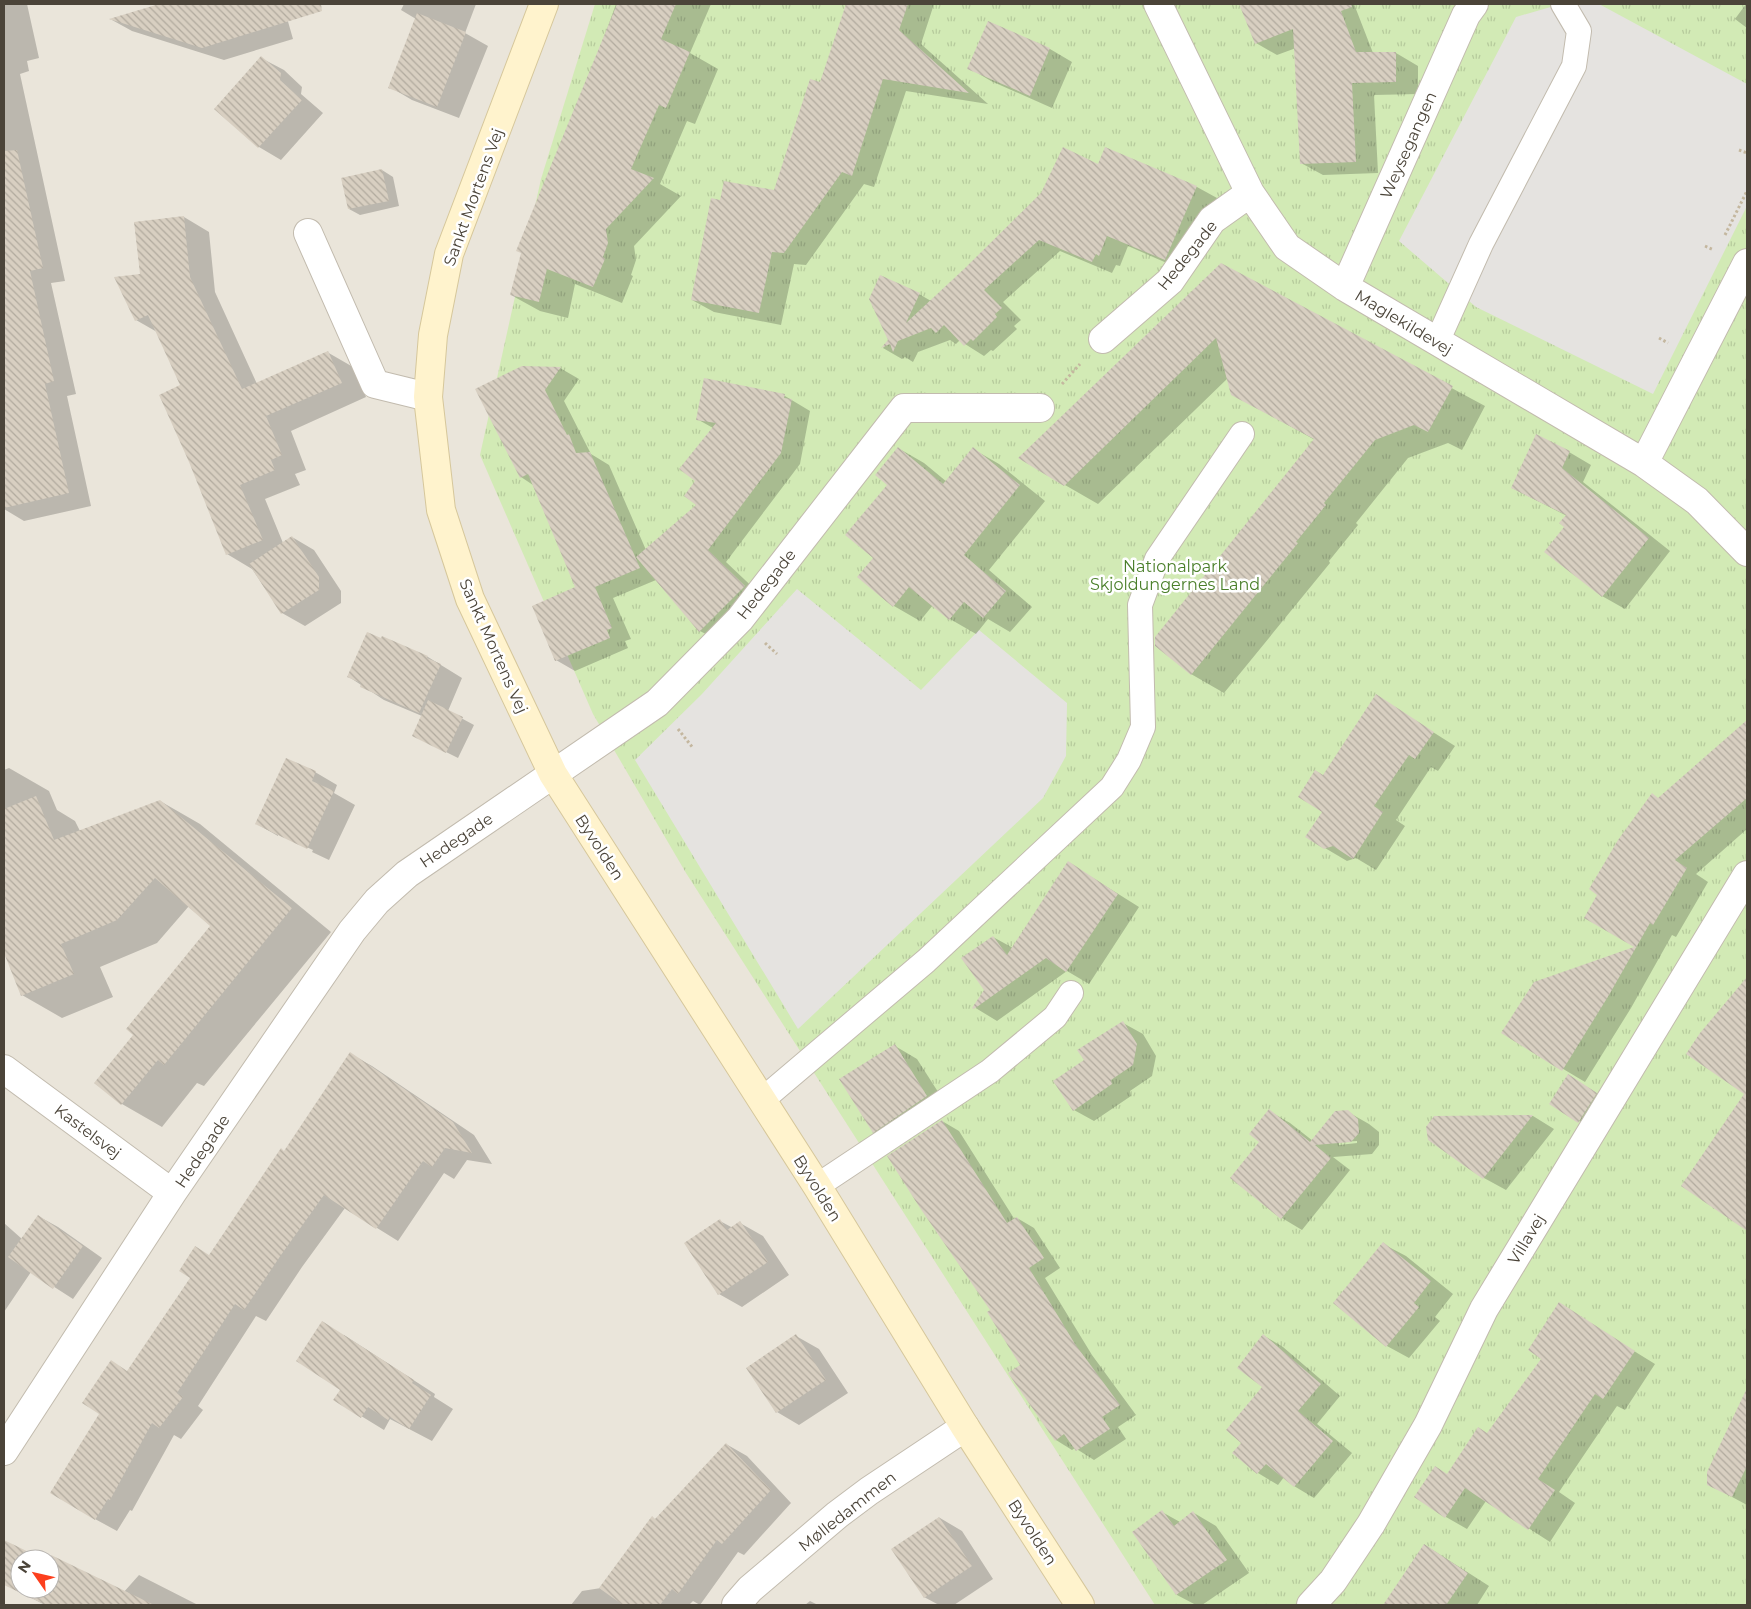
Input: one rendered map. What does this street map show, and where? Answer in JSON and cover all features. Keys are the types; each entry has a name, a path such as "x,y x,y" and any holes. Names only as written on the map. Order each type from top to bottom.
{"main road":[{"name":"Sankt Mortens Vej","path":"544,4 449,254 432,335 428,397 441,510 470,599 553,774"},
{"name":"Byvolden","path":"553,774 817,1186 965,1427 1080,1605"}],"street":[{"name":"Maglekildevej","path":"1158,4 1250,193 1288,247 1345,287 1644,463 1697,501 1747,552"},
{"name":"Weysegangen","path":"1345,287 1466,15 1474,4"},
{"name":"Hedegade","path":"1103,339 1170,281 1212,220 1250,193"},
{"path":"308,232 375,384 428,397"},
{"path":"1644,463 1747,263"},
{"name":"Hedegade","path":"4,1451 172,1193 352,931 377,901 407,874 657,703 740,619 904,408 1040,408"},
{"name":"Villavej","path":"1311,1605 1333,1581 1371,1524 1428,1425 1484,1309 1747,875"},
{"name":"Kastelsvej","path":"4,1069 172,1193"},
{"name":"Mølledammen","path":"736,1605 750,1590 837,1515 869,1491 965,1427"}],"lane":[{"path":"1437,342 1481,244 1574,66 1579,31 1564,4"},
{"path":"762,1100 926,961 1112,787 1128,760 1143,727 1140,605 1150,577 1157,559 1242,434"},
{"path":"817,1186 990,1071 1056,1017 1071,993"}],"path":[{"path":"1739,150 1747,153"},
{"path":"1721,243 1747,191"},
{"path":"1705,246 1717,252 1714,258"},
{"path":"1040,408 1103,339"}],"shaded area":[{"path":"4,4 1747,4 1747,1605 4,1605"},
{"path":"1561,4 1599,4 1747,84 1747,206 1653,394 1476,307 1399,241 1516,17"},
{"path":"797,589 921,690 979,630 1067,703 1066,756 1043,798 798,1029 635,760 702,694"}],"green space":[{"name":"Nationalpark Skjoldungernes Land","path":"595,4 1747,4 1747,1605 1155,1605 686,873 593,714 480,455 541,179"}],"building":[{"path":"159,4 321,4 322,11 202,48 109,19"},
{"path":"617,4 676,4 661,39 690,52 666,108 659,105 631,169 654,178 606,229 608,243 603,257 605,259 593,287 547,269 539,302 510,295 521,253 516,251"},
{"path":"846,4 908,4 899,30 969,93 883,79 852,176 842,172 784,253 772,252 759,313 691,300 711,198 720,200 724,181 774,190 810,79 820,82"},
{"path":"1239,4 1351,4 1352,7 1341,11 1356,52 1396,52 1396,82 1352,83 1356,162 1300,164 1293,29 1255,44"},
{"path":"417,13 466,32 437,107 388,88"},
{"path":"988,21 1050,48 1030,96 967,69"},
{"path":"261,56 281,73 280,80 302,100 258,148 214,109"},
{"path":"1063,147 1098,164 1105,147 1197,186 1165,260 1107,236 1099,256 1096,254 1092,262 1039,240 984,290 1002,308 995,314 997,317 973,341 971,339 964,346 944,325 936,333 931,328 898,341 893,352 890,344 881,348 888,340 869,299 880,275 920,293 906,323 1041,193"},
{"path":"17,150 43,268 30,271 54,381 45,384 69,493 4,508 4,151"},
{"path":"382,169 389,201 348,209 341,178"},
{"path":"184,216 190,277 242,389 328,351 342,383 266,416 282,455 271,460 275,470 240,485 263,540 226,555 189,462 159,395 180,385 148,315 135,321 114,277 140,274 134,222"},
{"path":"1221,263 1453,386 1428,432 1414,425 1375,440 1324,503 1326,505 1296,542 1298,543 1191,675 1155,646 1155,637 1314,439 1231,395 1216,338 1064,486 1018,458"},
{"path":"522,366 561,367 545,390 567,435 569,434 576,453 590,452 640,568 595,587 612,628 607,630 610,638 555,661 532,606 575,587 528,474 520,478 475,389"},
{"path":"704,378 785,394 784,398 792,399 781,453 708,550 745,586 699,632 636,557 696,505 684,496 695,481 679,469 716,423 696,420"},
{"path":"1536,434 1570,451 1562,468 1649,538 1602,597 1544,552 1564,527 1559,523 1566,515 1511,488"},
{"path":"898,447 943,484 973,447 1020,485 964,555 1006,591 983,618 964,602 949,620 909,587 893,607 857,577 873,558 845,535 887,485 875,475"},
{"path":"292,536 319,577 319,590 281,614 249,564"},
{"path":"367,632 381,638 382,636 428,656 427,658 441,664 419,713 360,687 361,683 347,677"},
{"path":"1376,694 1434,732 1415,759 1409,755 1374,806 1383,812 1353,859 1333,846 1324,849 1305,837 1322,812 1298,797 1315,770 1323,775"},
{"path":"428,700 463,717 446,753 412,736"},
{"path":"1747,720 1747,798 1675,860 1687,868 1653,925 1650,923 1609,995 1562,1071 1501,1033 1534,982 1634,947 1584,918 1597,895 1589,889 1618,840 1652,793 1658,798"},
{"path":"286,758 316,771 312,781 334,791 307,849 255,824"},
{"path":"36,796 54,840 160,800 292,908 164,1065 158,1060 121,1105 94,1083 133,1035 126,1029 210,926 155,878 117,920 61,944 74,974 21,996 4,953 4,809"},
{"path":"1068,861 1118,894 1066,972 1046,958 974,1009 972,1008 984,990 961,958 993,936 1007,955"},
{"path":"1747,977 1747,1231 1681,1186 1744,1094 1686,1054 1700,1033"},
{"path":"1123,1021 1137,1044 1133,1065 1111,1080 1112,1084 1073,1111 1053,1081 1084,1060 1077,1050"},
{"path":"895,1044 927,1096 873,1133 839,1079"},
{"path":"350,1052 453,1122 472,1153 445,1148 432,1167 423,1161 376,1229 324,1195 244,1310 235,1304 177,1393 183,1397 159,1428 152,1423 110,1500 108,1499 95,1520 50,1493 99,1414 82,1403 111,1360 127,1371 190,1278 179,1271 195,1246 209,1255 281,1148 284,1151"},
{"path":"1568,1074 1597,1093 1578,1123 1549,1104"},
{"path":"1269,1109 1310,1142 1335,1111 1348,1110 1358,1119 1359,1133 1351,1142 1315,1145 1331,1158 1281,1219 1230,1178 1259,1142 1249,1134"},
{"path":"1533,1115 1483,1179 1428,1140 1426,1127 1434,1116"},
{"path":"942,1120 1007,1223 1017,1217 1044,1258 1029,1268 1075,1344 1120,1405 1102,1417 1110,1429 1076,1451 1064,1434 1055,1441 1008,1373 1020,1365 987,1312 990,1310 887,1156"},
{"path":"38,1215 83,1246 53,1289 8,1257"},
{"path":"720,1219 727,1230 740,1221 768,1262 718,1295 684,1243"},
{"path":"1383,1242 1431,1281 1414,1303 1419,1307 1386,1347 1333,1303"},
{"path":"1559,1302 1635,1351 1603,1399 1595,1394 1538,1479 1555,1490 1528,1530 1465,1488 1445,1518 1414,1497 1435,1466 1447,1474 1478,1427 1487,1433 1541,1359 1528,1350"},
{"path":"322,1321 414,1380 412,1383 431,1395 409,1429 390,1417 388,1420 368,1407 361,1418 333,1400 340,1390 296,1361"},
{"path":"796,1334 826,1380 776,1413 746,1368"},
{"path":"1263,1334 1321,1384 1298,1411 1333,1441 1294,1487 1266,1464 1257,1474 1232,1453 1241,1443 1226,1430 1262,1387 1237,1368"},
{"path":"1747,1388 1747,1466 1732,1497 1707,1485 1707,1472"},
{"path":"726,1443 771,1490 722,1544 717,1540 678,1594 672,1589 660,1605 623,1605 599,1588 652,1516 655,1519"},
{"path":"1162,1510 1174,1526 1193,1511 1227,1560 1176,1595 1132,1532"},
{"path":"939,1517 972,1566 924,1598 891,1549"},
{"path":"4,1540 22,1549 10,1549 10,1588 4,1585"},
{"path":"1424,1544 1468,1573 1446,1605 1383,1605"},
{"path":"60,1559 154,1605 46,1605 33,1599 60,1599"}]}
